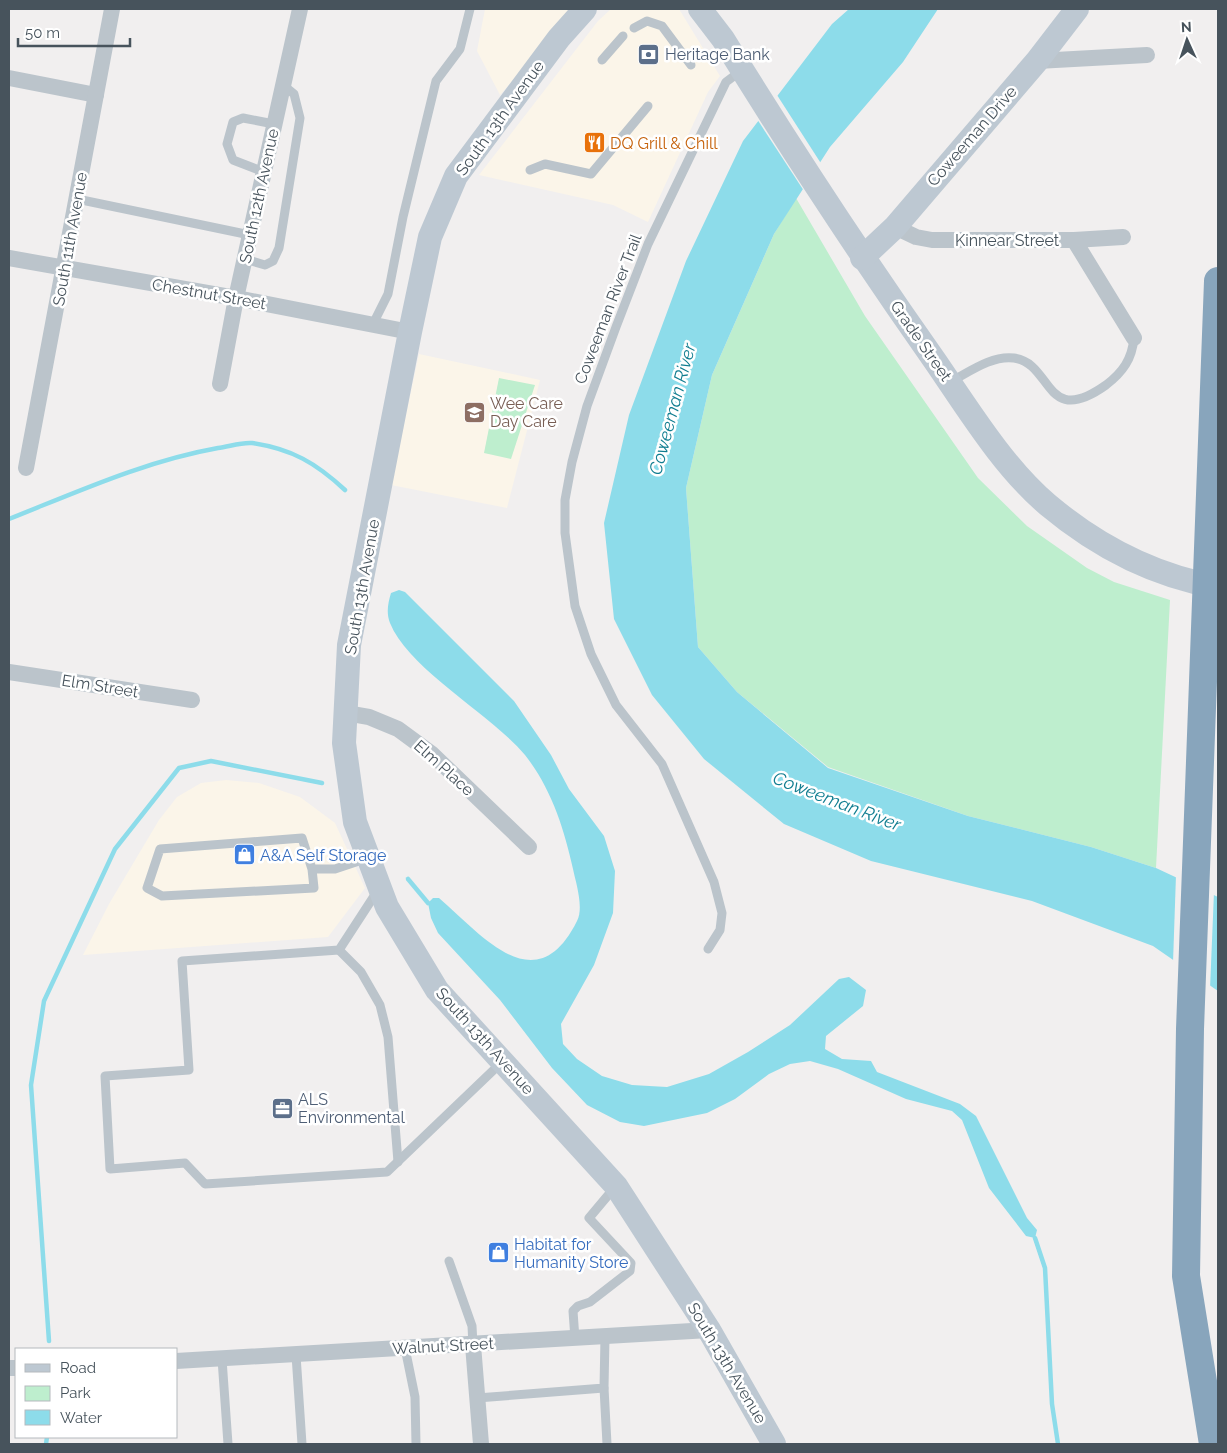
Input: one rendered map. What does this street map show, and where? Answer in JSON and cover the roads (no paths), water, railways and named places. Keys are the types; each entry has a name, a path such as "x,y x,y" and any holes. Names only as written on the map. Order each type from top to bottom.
{"highway":[{"path":"1213,1444 1186,1276 1190,1029 1218,281"}],"main road":[{"name":"South 13th Avenue","path":"585,9 554,45 456,176 430,237 349,645 344,743 356,822 387,907 437,990 616,1186 709,1330 774,1444"},
{"name":"Grade Street","path":"700,9 747,77 862,258 1007,461 1048,505 1087,534 1123,556 1162,571 1218,587"},
{"name":"Coweeman Drive","path":"862,258 895,227 1037,61 1077,9"}],"street":[{"name":"South 11th Avenue","path":"26,468 65,269 112,9"},
{"name":"South 12th Avenue","path":"220,384 236,298 300,9"},
{"path":"1037,61 1147,55"},
{"path":"9,78 96,95"},
{"name":"Kinnear Street","path":"895,227 916,237 932,240 1074,240 1123,237"},
{"path":"1074,240 1134,338"},
{"name":"Chestnut Street","path":"9,258 236,298 410,332"},
{"name":"Elm Street","path":"9,672 192,700"},
{"name":"Elm Place","path":"346,713 369,717 398,730 432,754 529,847"},
{"name":"Walnut Street","path":"178,1361 709,1330"},
{"path":"473,1345 481,1444"}],"lane":[{"path":"373,324 388,294 403,217 436,81 449,61 460,49 470,9"},
{"path":"634,28 647,21 662,26 691,65"},
{"path":"602,60 623,36"},
{"name":"Coweeman River Trail","path":"708,949 720,930 722,913 714,882 662,764 616,705 591,654 574,606 565,533 565,500 572,462 587,406 648,244 726,82 747,77"},
{"path":"245,260 266,265 273,261 279,248 300,118 294,94 283,85"},
{"path":"530,170 546,164 591,174 648,106"},
{"path":"264,172 233,160 227,144 233,122 243,118 274,124"},
{"path":"77,199 250,235"},
{"path":"950,382 980,366 1000,358 1011,357 1028,363 1052,391 1068,400 1079,399 1092,395 1109,383 1127,365 1133,354 1134,338"},
{"path":"302,838 312,869 314,888 162,896 147,888 160,849 302,838"},
{"path":"312,869 335,869 369,858"},
{"path":"339,950 380,888"},
{"path":"398,1162 388,1037 382,1013 361,972 339,950 182,961 188,1070 105,1076 110,1169 184,1163 205,1184 387,1172 398,1162 503,1061"},
{"path":"575,1338 573,1312 578,1306 590,1302 630,1271 631,1263 589,1218 616,1186"},
{"path":"450,1261 472,1326 473,1345"},
{"path":"605,1337 604,1388 607,1444"},
{"path":"405,1348 415,1397 416,1444"},
{"path":"296,1355 302,1444"},
{"path":"222,1359 228,1444"},
{"path":"477,1398 604,1388"}],"water":[{"name":"Coweeman River","path":"849,9 938,9 903,62 830,147 774,234 712,375 686,488 698,647 737,692 828,768 968,816 1091,847 1156,868 1218,897 1218,991 1153,946 1032,901 871,861 784,824 704,759 652,695 614,619 604,523 629,415 686,261 743,141 832,24"},
{"path":"399,590 405,592 514,701 551,755 569,789 604,836 615,871 613,913 594,965 561,1024 563,1044 577,1059 602,1076 632,1085 667,1087 709,1074 748,1052 790,1025 839,979 849,977 866,990 863,1006 826,1036 825,1049 842,1059 871,1061 877,1072 960,1104 976,1116 1027,1218 1037,1230 1035,1238 1026,1236 989,1188 962,1120 952,1111 906,1099 838,1069 810,1061 790,1064 769,1074 735,1099 707,1113 644,1126 620,1122 587,1105 552,1068 500,1000 438,933 431,918 428,903 433,898 439,898 491,944 509,954 527,960 544,957 561,945 577,921 580,903 561,824 542,781 525,755 510,739 432,675 414,658 400,640 390,623 388,612 391,593"}],"waterway":[{"path":"9,519 138,469 191,454 243,443 252,443 291,453 324,472 345,490"},
{"path":"49,1341 31,1085 44,1001 115,849 179,768 211,761 322,783"},
{"path":"408,879 428,903"},
{"path":"1035,1238 1045,1268 1052,1404 1058,1444"},
{"path":"46,1444 47,1438"}],"place":[{"name":"Heritage Bank","path":"649,54"},
{"name":"DQ Grill & Chill","path":"594,143"},
{"name":"Wee Care Day Care","path":"474,412"},
{"name":"A&A Self Storage","path":"244,855"},
{"name":"ALS Environmental","path":"282,1108"},
{"name":"Habitat for Humanity Store","path":"498,1253"}]}
